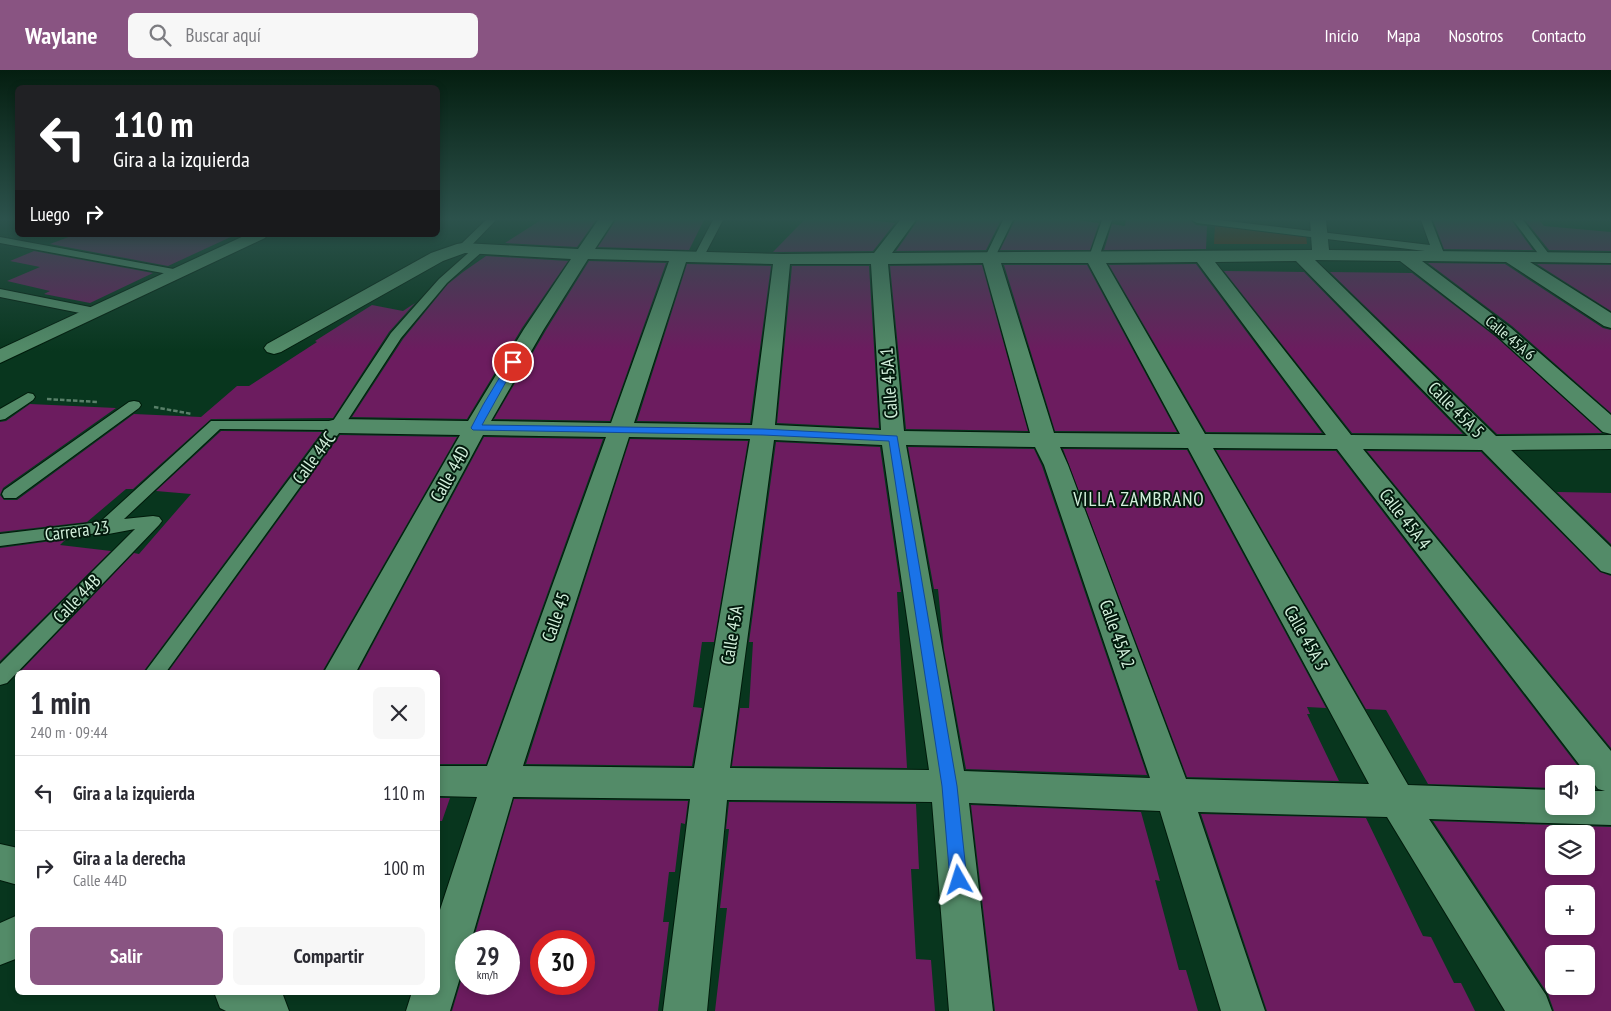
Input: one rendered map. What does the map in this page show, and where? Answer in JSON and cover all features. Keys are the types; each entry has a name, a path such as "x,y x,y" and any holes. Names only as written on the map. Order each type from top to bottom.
{"street":[{"path":"0,357 198,264"},
{"path":"274,348 425,264"},
{"name":"Calle 44D","path":"341,670 487,405 530,333 575,264"},
{"name":"Calle 45","path":"440,974 500,781 619,430 686,264"},
{"name":"Calle 45A","path":"685,1011 710,783 763,432 781,264"},
{"name":"Calle 45A 1","path":"879,264 893,438 949,786 972,1011"},
{"name":"Calle 45A 2","path":"992,264 1044,440 1056,465 1174,795 1243,1011"},
{"name":"Calle 45A 3","path":"1098,264 1397,801 1530,1011"},
{"name":"Calle 45A 4","path":"1207,264 1344,442 1611,778"},
{"name":"Calle 45A 5","path":"1319,264 1490,443 1611,564"},
{"name":"Calle 45A 6","path":"1414,264 1504,332 1611,427"},
{"path":"1521,264 1602,313 1611,322"},
{"path":"337,426 763,432 893,438 1044,440 1611,442"},
{"path":"440,781 949,786 1174,795 1545,806"},
{"path":"1595,807 1611,808"},
{"path":"0,944 15,937"},
{"path":"241,995 267,1011"},
{"path":"428,1011 433,995"}],"lane":[{"path":"130,264 179,273"},
{"name":"Calle 44C","path":"156,670 337,426 396,336 458,264"},
{"path":"0,293 95,312"},
{"path":"0,416 28,397"},
{"path":"10,494 76,449 134,405"},
{"path":"103,529 216,424 337,426"},
{"name":"Carrera 23","path":"0,540 103,529 153,521"},
{"name":"Calle 44B","path":"0,677 153,521"}],"building":[{"path":"25,264 104,264 153,273 90,303 44,294 50,291 7,281 40,267"},
{"path":"157,264 173,264 168,266"},
{"path":"475,264 566,264 522,328 467,419 352,417 403,339 448,284"},
{"path":"587,264 666,264 610,421 494,419"},
{"path":"687,264 771,266 750,423 637,421"},
{"path":"1196,264 1322,433 1206,432 1109,265"},
{"path":"1429,264 1505,264 1603,328 1611,330 1611,413 1512,326"},
{"path":"1537,264 1611,265 1611,311"},
{"path":"982,265 1028,431 906,429 890,266"},
{"path":"1004,265 1087,265 1177,432 1055,431"},
{"path":"792,266 869,266 879,428 777,423"},
{"path":"1224,271 1304,272 1463,434 1352,433"},
{"path":"1330,272 1412,273 1496,337 1602,433 1497,434"},
{"path":"415,303 389,332 333,418 211,419 133,489 126,489 87,522 0,532 0,495 4,500 17,500 134,414 201,417 237,386 249,386 372,305 403,311"},
{"path":"30,404 116,408 3,488 0,495 0,422 6,421"},
{"path":"221,431 322,432 144,670 22,670 134,553 139,554 191,494 156,491"},
{"path":"340,435 457,437 323,670 169,670"},
{"path":"484,437 603,439 486,764 440,764 440,670 359,670"},
{"path":"630,439 748,441 714,642 702,642 693,707 702,708 692,766 526,764"},
{"path":"776,442 880,447 901,592 897,592 907,768 732,766 740,708 749,708 753,642 749,642"},
{"path":"908,447 1034,449 1042,466 1147,775 966,769 944,650 938,589 934,589"},
{"path":"1063,449 1187,450 1326,708 1307,707 1310,714 1307,714 1339,781 1187,777"},
{"path":"1216,450 1336,451 1577,765 1545,765 1545,788 1428,784 1386,710 1366,709"},
{"path":"1367,451 1481,452 1600,572 1611,576 1611,748"},
{"path":"1557,492 1611,493 1611,544"},
{"path":"66,539 60,545 111,551 0,661 0,548"},
{"path":"440,798 450,798 442,821 440,821"},
{"path":"514,799 688,801 685,824 681,823 675,872 669,872 663,922 669,922 658,1011 452,1011 457,995 520,995 520,930 476,930"},
{"path":"729,802 916,804 919,869 911,869 916,959 931,960 935,1011 715,1011 727,908 720,908 729,829 726,829"},
{"path":"971,805 1141,812 1160,881 1155,880 1179,970 1186,970 1198,1011 995,1011"},
{"path":"1201,814 1366,818 1423,936 1431,937 1454,983 1461,983 1475,1011 1267,1011"},
{"path":"1433,821 1552,825 1545,825 1545,875 1595,875 1595,826 1611,827 1611,1011 1554,1011 1548,995 1595,995 1595,945 1545,945 1545,989"}],"district":[{"name":"VILLA ZAMBRANO","path":"1139,499"}],"route":[{"path":"513,362 487,405 476,428 763,432 893,438 949,786 959,880"}]}
